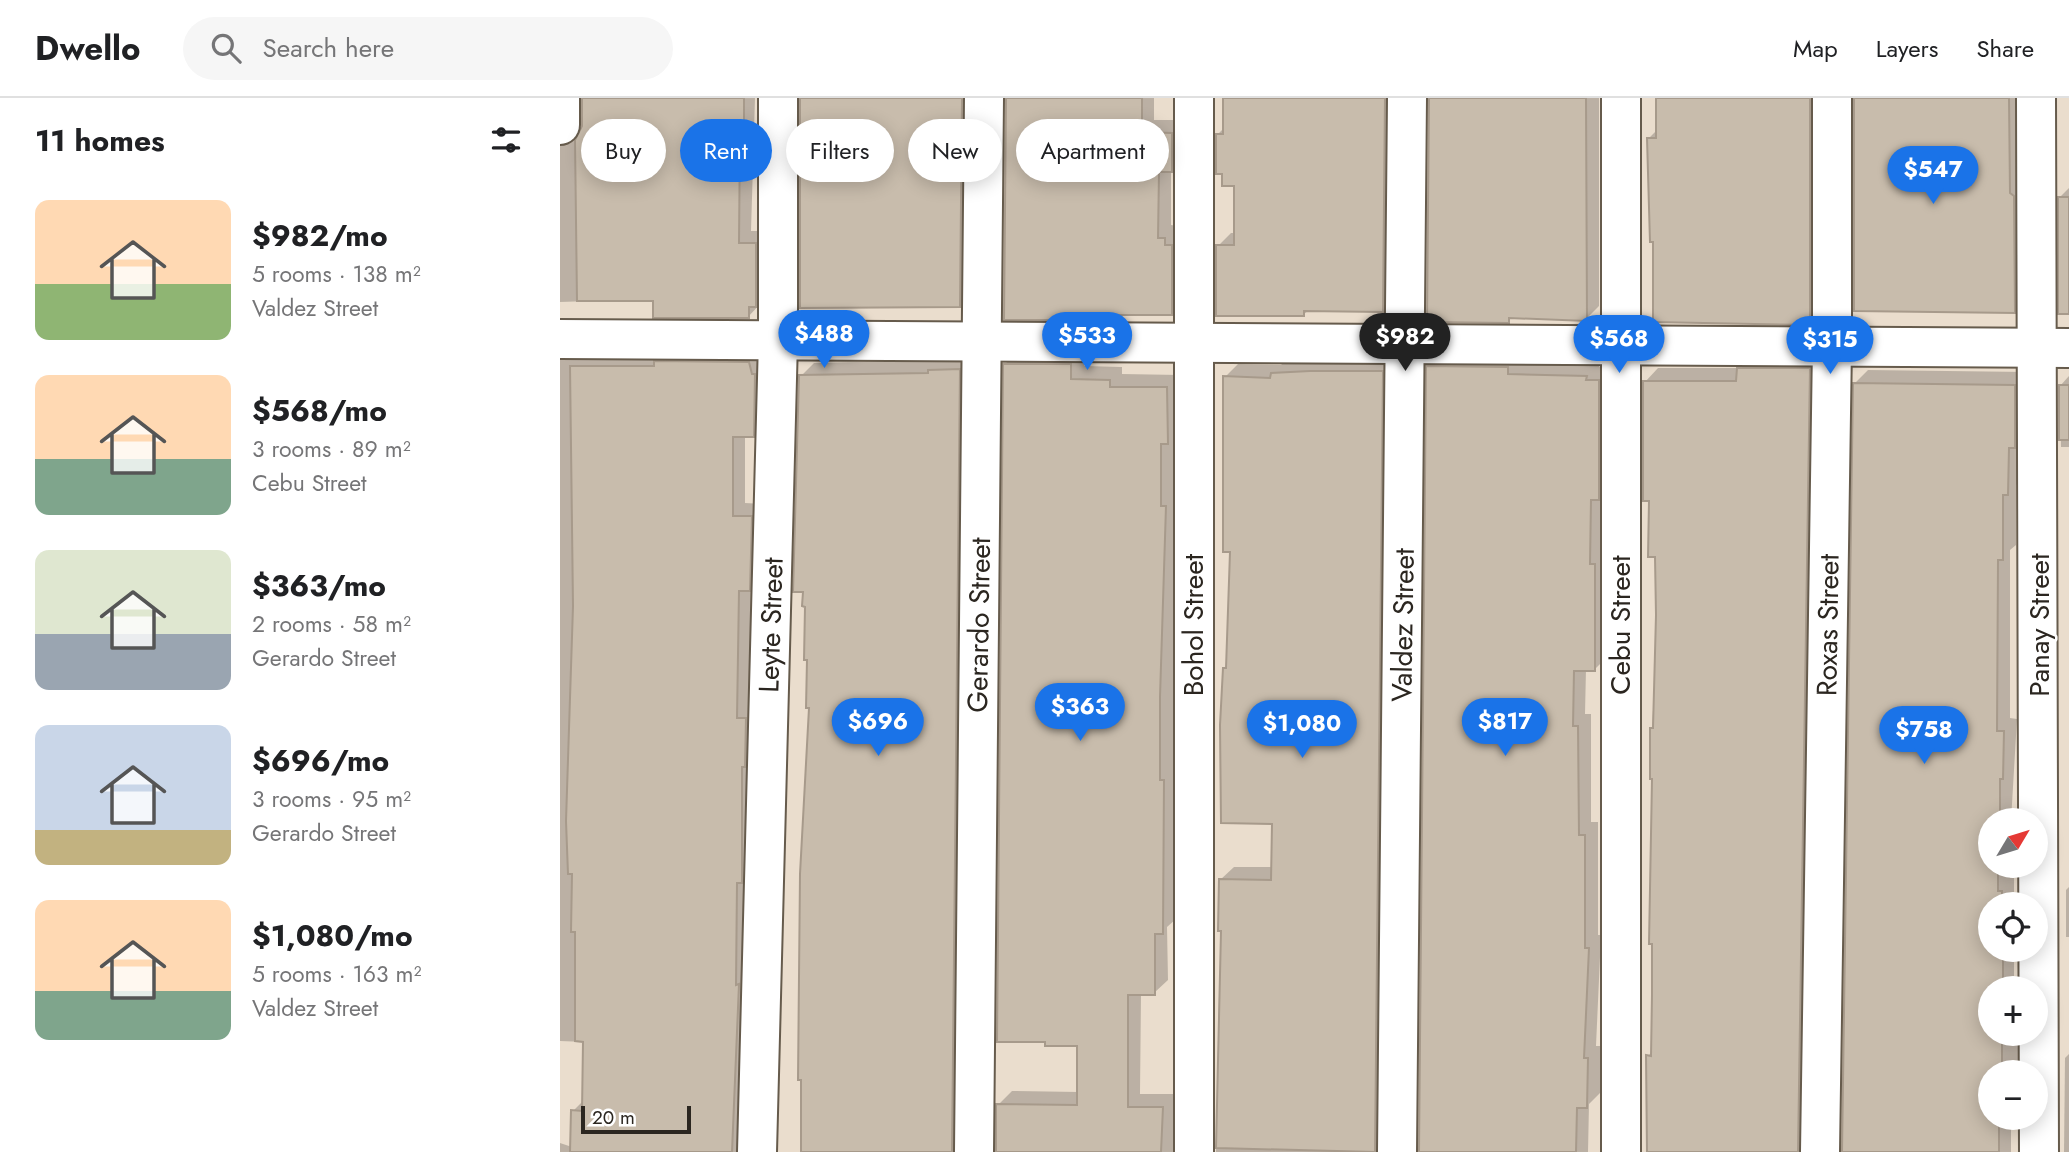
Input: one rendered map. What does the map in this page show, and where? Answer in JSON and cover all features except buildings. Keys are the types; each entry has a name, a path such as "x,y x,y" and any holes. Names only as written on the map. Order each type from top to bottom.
{"street":[{"path":"560,98 560,125"},
{"name":"Leyte Street","path":"757,1152 778,340 778,98"},
{"name":"Gerardo Street","path":"974,1152 984,98"},
{"name":"Bohol Street","path":"1194,98 1194,1152"},
{"name":"Valdez Street","path":"1398,1152 1407,98"},
{"name":"Cebu Street","path":"1621,98 1621,1152"},
{"name":"Roxas Street","path":"1821,1152 1832,346 1832,98"},
{"name":"Panay Street","path":"2036,98 2054,348 2039,1152"},
{"path":"560,339 2054,348"}]}
